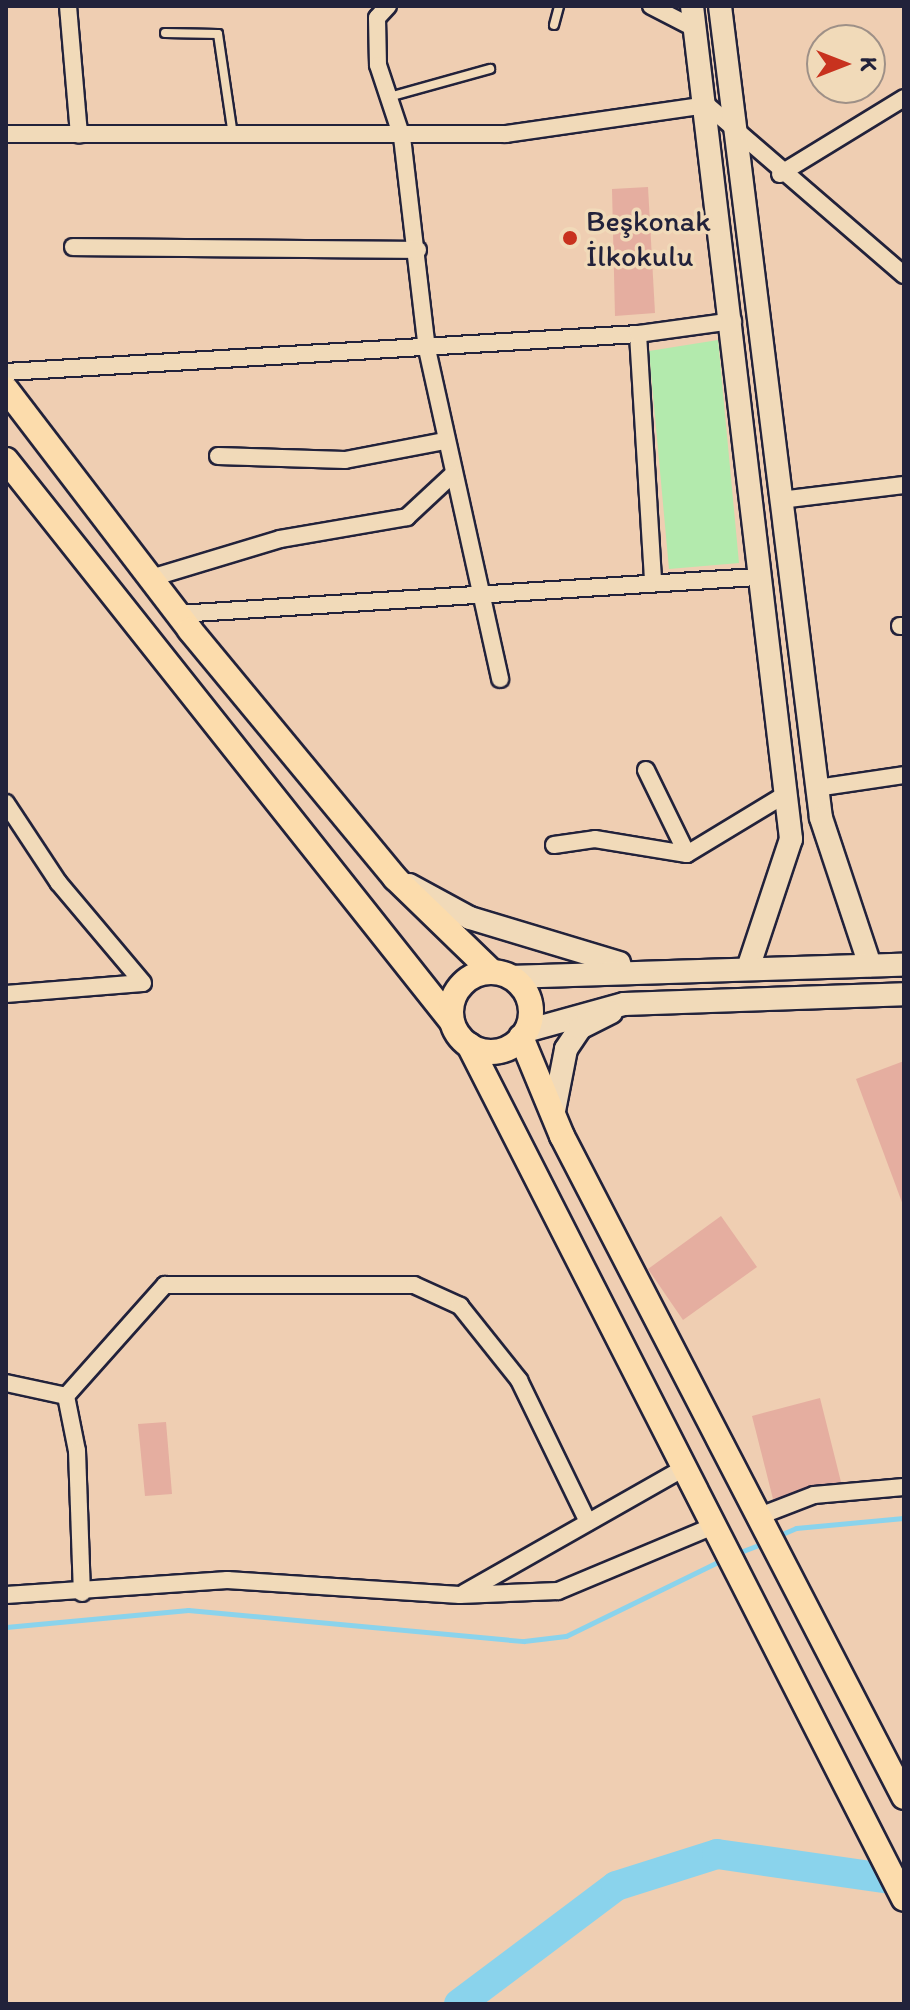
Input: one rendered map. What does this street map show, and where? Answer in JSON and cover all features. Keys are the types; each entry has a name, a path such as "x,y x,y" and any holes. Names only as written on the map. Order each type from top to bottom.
{"main road":[{"path":"6,389 178,614 395,878 528,996 524,1034 554,1111 757,1517 904,1797"},
{"path":"9,470 469,1045 832,1768 904,1899"},
{"path":"452,1022 459,987 501,974"},
{"path":"469,1045 494,1052 524,1034"}],"street":[{"path":"388,6 378,34 389,97 402,137 418,250 427,349 476,593 500,679"},
{"path":"651,6 693,17 707,105 733,321 756,577 791,839 749,965"},
{"path":"720,6 817,788 870,965"},
{"path":"66,9 79,135"},
{"path":"780,174 904,98"},
{"path":"707,105 780,174 904,275"},
{"path":"6,134 402,137 506,134 707,105"},
{"path":"73,247 418,250"},
{"path":"6,372 427,349 638,334 733,321"},
{"path":"638,334 653,582"},
{"path":"218,456 345,460 445,441"},
{"path":"151,578 280,539 407,517 452,475"},
{"path":"780,500 904,485"},
{"path":"178,614 756,577"},
{"path":"646,770 687,854"},
{"path":"817,788 904,775"},
{"path":"554,845 595,839 687,854 786,794"},
{"path":"6,803 58,882 143,983 6,994"},
{"path":"395,878 470,918 644,969"},
{"path":"501,974 749,965 904,965"},
{"path":"524,1034 624,1004 904,994"},
{"path":"554,1111 566,1049 580,1028 624,1004"},
{"path":"66,1396 165,1285 414,1285 460,1306 519,1380 588,1522"},
{"path":"6,1383 66,1396"},
{"path":"66,1396 77,1451 82,1593"},
{"path":"460,1595 682,1469"},
{"path":"757,1517 814,1495 904,1487"},
{"path":"6,1595 82,1593 227,1580 460,1595 558,1591 711,1527"}],"lane":[{"path":"554,25 559,6"},
{"path":"165,33 218,34 233,135"},
{"path":"389,97 490,69"}],"green space":[{"path":"718,340 739,563 669,569 649,351"}],"building":[{"path":"648,187 655,313 615,316 612,189"},
{"path":"904,1061 904,1204 903,1205 856,1079"},
{"path":"721,1216 757,1267 683,1320 648,1269"},
{"path":"820,1398 841,1482 773,1499 752,1416"},
{"path":"166,1422 172,1494 145,1496 138,1424"}],"waterway":[{"path":"775,1537 796,1528 904,1518"},
{"path":"735,1554 763,1543"},
{"path":"6,1627 188,1610 524,1641 566,1636 722,1560"},
{"path":"459,2004 616,1886 717,1854 904,1881"}],"place":[{"name":"Beşkonak İlkokulu","path":"570,238"}]}
